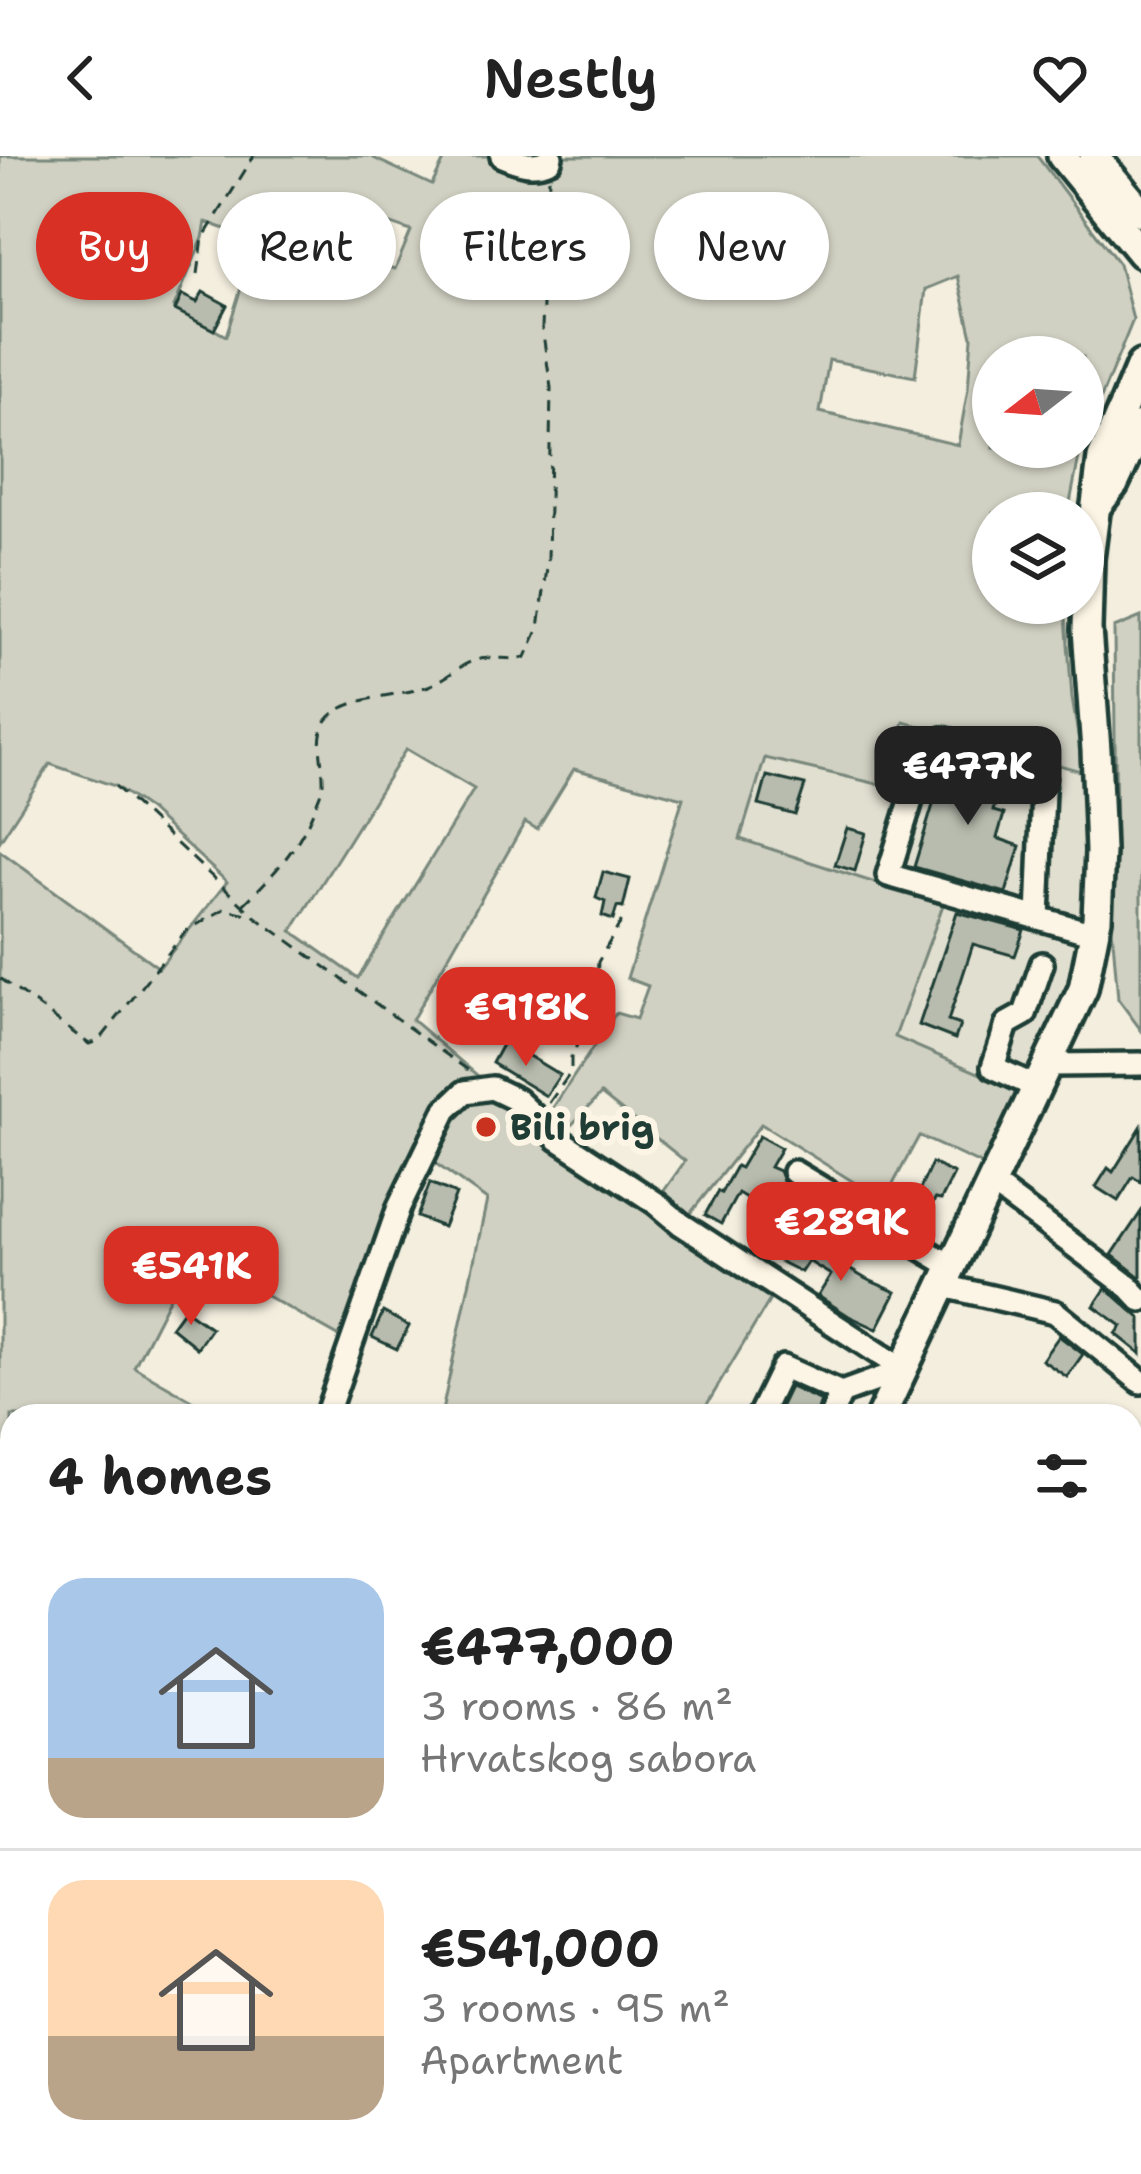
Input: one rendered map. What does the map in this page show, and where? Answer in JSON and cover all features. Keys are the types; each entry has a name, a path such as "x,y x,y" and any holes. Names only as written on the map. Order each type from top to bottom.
{"main road":[{"path":"1062,156 1137,234"},
{"path":"1094,156 1137,234 1141,277"},
{"path":"1097,492 1102,458 1141,364"},
{"path":"1104,496 1141,427"},
{"path":"892,1404 1083,989 1094,934 1100,851 1089,624"}],"street":[{"path":"502,156 539,165 550,158"},
{"path":"1038,918 1044,765 943,739 928,746 888,875 1038,918 1094,934"},
{"path":"1042,964 1025,1014 1007,1024 994,1067 1044,1077 1141,1064"},
{"path":"330,1404 399,1207 446,1110 465,1093 493,1088 517,1100 559,1139 681,1225 904,1370"},
{"path":"794,1172 949,1277 1054,1312 1141,1382"},
{"path":"992,1184 1141,1300"},
{"path":"766,1404 783,1366 842,1393"},
{"path":"837,1404 842,1393 904,1370"}],"path":[{"path":"198,274 203,238 254,156"},
{"path":"242,904 277,872 302,837 323,787 321,733 336,711 430,686 481,659 526,657 534,644 548,561 551,388 542,327 550,158"},
{"path":"115,786 253,915 493,1088"},
{"path":"0,977 89,1044 99,1042 186,931 224,909 253,915"},
{"path":"538,1119 571,1072 571,1057 595,1008 598,962 626,913"}],"shaded area":[{"path":"0,156 369,156 432,185 446,156 1037,156 1119,264 1133,320 1104,391 1104,336 972,336 972,337 972,468 1077,468 1072,492 972,492 972,624 1067,624 1084,772 904,722 882,785 765,758 740,839 943,905 895,1037 1034,1097 998,1172 919,1136 884,1201 761,1124 682,1224 777,1288 707,1404 444,1404 487,1200 425,1156 349,1342 192,1254 134,1367 198,1404 0,1404 0,851 159,968 227,882 148,809 115,786 50,764 0,841","holes":["36,192 193,192 193,262 206,222 217,226 217,192 396,192 396,226 411,231 396,267 396,300 237,300 226,336 174,307 177,300 36,300","958,276 972,337 958,445 820,412 829,360 915,377 926,289","406,749 474,789 358,978 292,931","574,769 683,798 627,978 648,986 636,1019 616,1013 550,1112 492,1088 412,1020 525,822 537,829","601,1094 685,1161 656,1202 559,1138"]},
{"path":"1141,617 1141,1030 1118,999 1112,927 1114,628"},
{"path":"903,722 1084,772 1097,919 1034,1097 894,1037 740,840 765,757 881,785"}],"building":[{"path":"203,292 227,305 214,330 175,310 180,300 197,302"},
{"path":"948,756 1005,770 993,811 1004,814 997,838 1020,846 1006,893 914,867"},
{"path":"767,776 805,785 795,815 759,805"},
{"path":"847,828 866,833 855,871 835,865"},
{"path":"603,872 630,879 623,908 617,907 613,920 602,916 605,902 596,898"},
{"path":"957,912 1024,930 1015,956 973,944 948,1021 960,1025 955,1039 919,1025"},
{"path":"446,999 478,1014 470,1030 436,1021"},
{"path":"504,1041 560,1075 546,1096 492,1063"},
{"path":"1141,1127 1141,1182 1133,1177 1118,1201 1096,1187 1108,1168 1113,1172"},
{"path":"759,1136 781,1148 770,1167 779,1171 785,1184 811,1200 795,1228 738,1193 721,1224 705,1215"},
{"path":"932,1163 954,1174 929,1213 912,1207"},
{"path":"430,1183 456,1194 443,1227 417,1217"},
{"path":"1141,1212 1141,1278 1112,1255"},
{"path":"790,1234 896,1292 877,1329 818,1296 831,1275 808,1261 801,1272 775,1259"},
{"path":"1106,1288 1141,1319 1141,1354 1116,1334 1122,1326 1094,1306"},
{"path":"184,1309 211,1328 197,1348 171,1327"},
{"path":"383,1312 409,1326 397,1349 372,1337"},
{"path":"1059,1336 1083,1354 1067,1377 1042,1360"},
{"path":"790,1387 821,1401 820,1404 782,1404"}],"place":[{"name":"Bili brig","path":"486,1127"}]}
